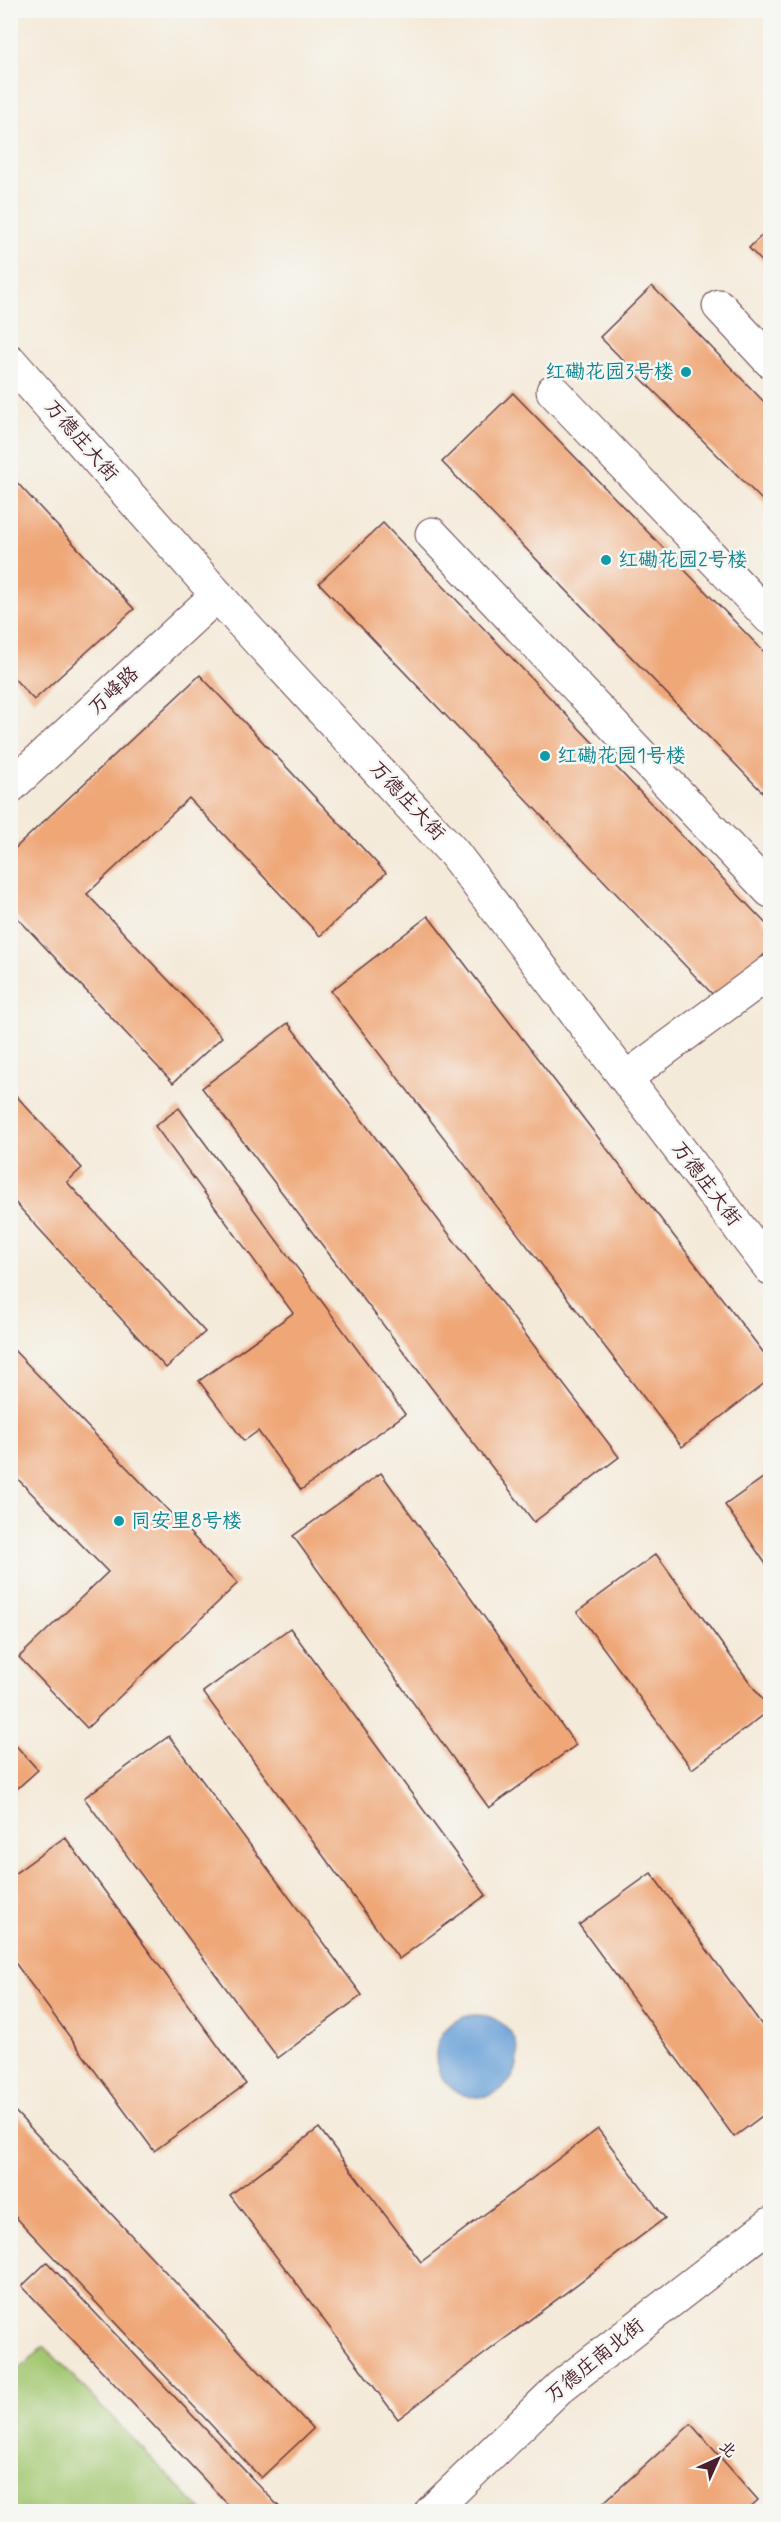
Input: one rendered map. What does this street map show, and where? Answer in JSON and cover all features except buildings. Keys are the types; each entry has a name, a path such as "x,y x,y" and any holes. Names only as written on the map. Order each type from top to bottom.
{"street":[{"path":"719,306 771,361"},
{"name":"万德庄大街","path":"10,361 217,595 453,852 771,1268"},
{"path":"553,391 771,618"},
{"path":"432,534 771,891"},
{"name":"万峰路","path":"10,787 217,595"},
{"path":"626,1078 771,972"},
{"name":"万德庄南北街","path":"432,2511 560,2387 771,2224"}],"green space":[{"path":"44,2346 202,2511 11,2511 11,2377"}],"water":[{"path":"477,2015 493,2018 506,2027 515,2040 518,2056 515,2072 506,2085 493,2094 477,2097 461,2094 448,2085 439,2072 436,2056 439,2040 448,2027 461,2018"}],"place":[{"name":"红磡花园3号楼","path":"686,372"},
{"name":"红磡花园2号楼","path":"606,560"},
{"name":"红磡花园1号楼","path":"545,756"},
{"name":"同安里8号楼","path":"119,1521"}]}
